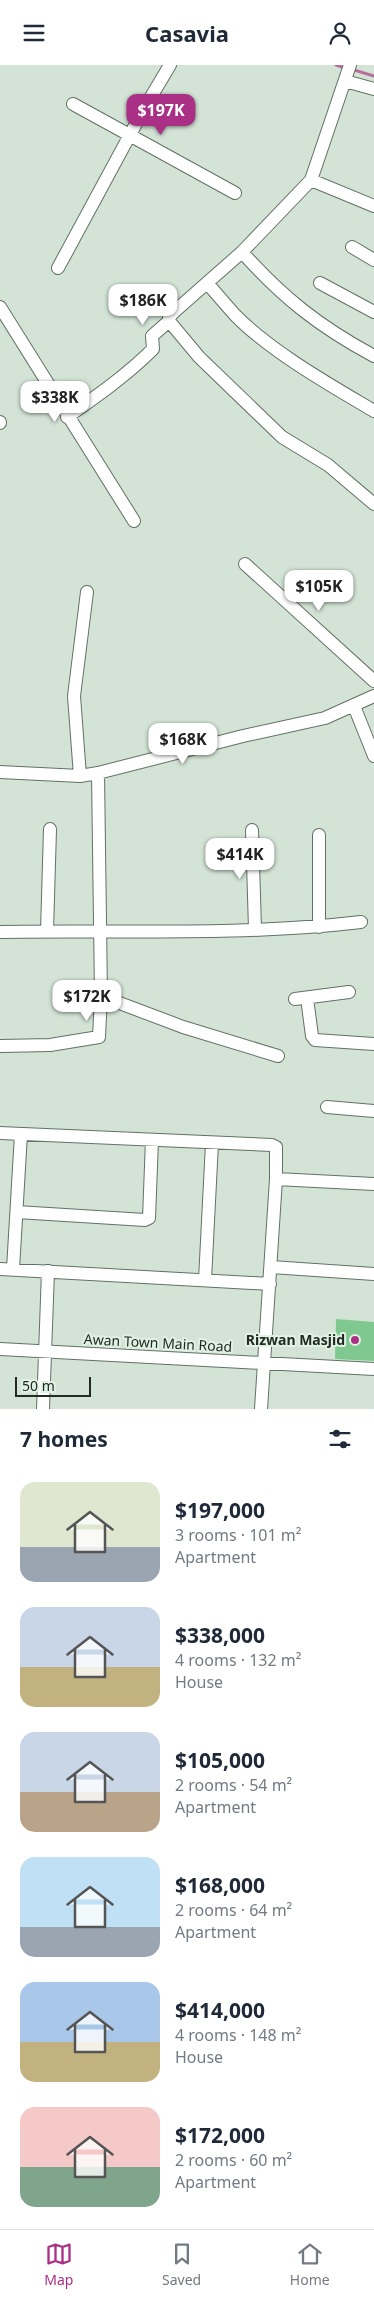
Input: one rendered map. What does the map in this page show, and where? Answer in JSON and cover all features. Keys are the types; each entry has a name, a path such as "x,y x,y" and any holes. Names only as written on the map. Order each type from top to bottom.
{"street":[{"path":"58,268 130,134 170,65"},
{"path":"67,417 103,391 153,349 152,336 169,321 169,317 242,252 311,180 347,74 374,89"},
{"path":"73,104 234,193"},
{"path":"311,180 374,206"},
{"path":"352,247 374,260"},
{"path":"242,252 266,279 311,318 374,356"},
{"path":"207,283 236,316 274,347 374,411"},
{"path":"320,283 374,312"},
{"path":"0,307 67,417 134,521"},
{"path":"169,321 199,357 282,437 328,465 374,504"},
{"path":"245,564 374,681"},
{"path":"80,776 74,697 87,592"},
{"path":"0,771 10,774 80,776 98,773 243,736 325,718 374,696"},
{"path":"354,706 374,756"},
{"path":"0,1046 50,1045 95,1039 100,1033 98,773"},
{"path":"47,931 50,829"},
{"path":"252,830 255,929"},
{"path":"319,835 319,927"},
{"path":"0,932 255,929 319,927 360,922"},
{"path":"349,992 301,998 312,1037 315,1040 374,1045"},
{"path":"101,996 182,1027 278,1056"},
{"path":"327,1107 374,1111"},
{"path":"0,1133 272,1145 276,1147 271,1267 261,1409"},
{"path":"13,1269 21,1134"},
{"path":"17,1212 145,1220 149,1218 152,1140"},
{"path":"206,1280 212,1143"},
{"path":"276,1179 374,1184"},
{"path":"271,1267 374,1274"},
{"path":"0,1269 270,1284"},
{"path":"42,1409 48,1271"},
{"name":"Awan Town Main Road","path":"0,1349 374,1369"}],"building":[{"name":"Rizwan Masjid","path":"336,1319 374,1322 374,1361 335,1359"}],"waterway":[{"path":"336,65 345,68"},
{"path":"351,69 374,76"}],"place":[{"name":"Rizwan Masjid","path":"355,1340"}]}
